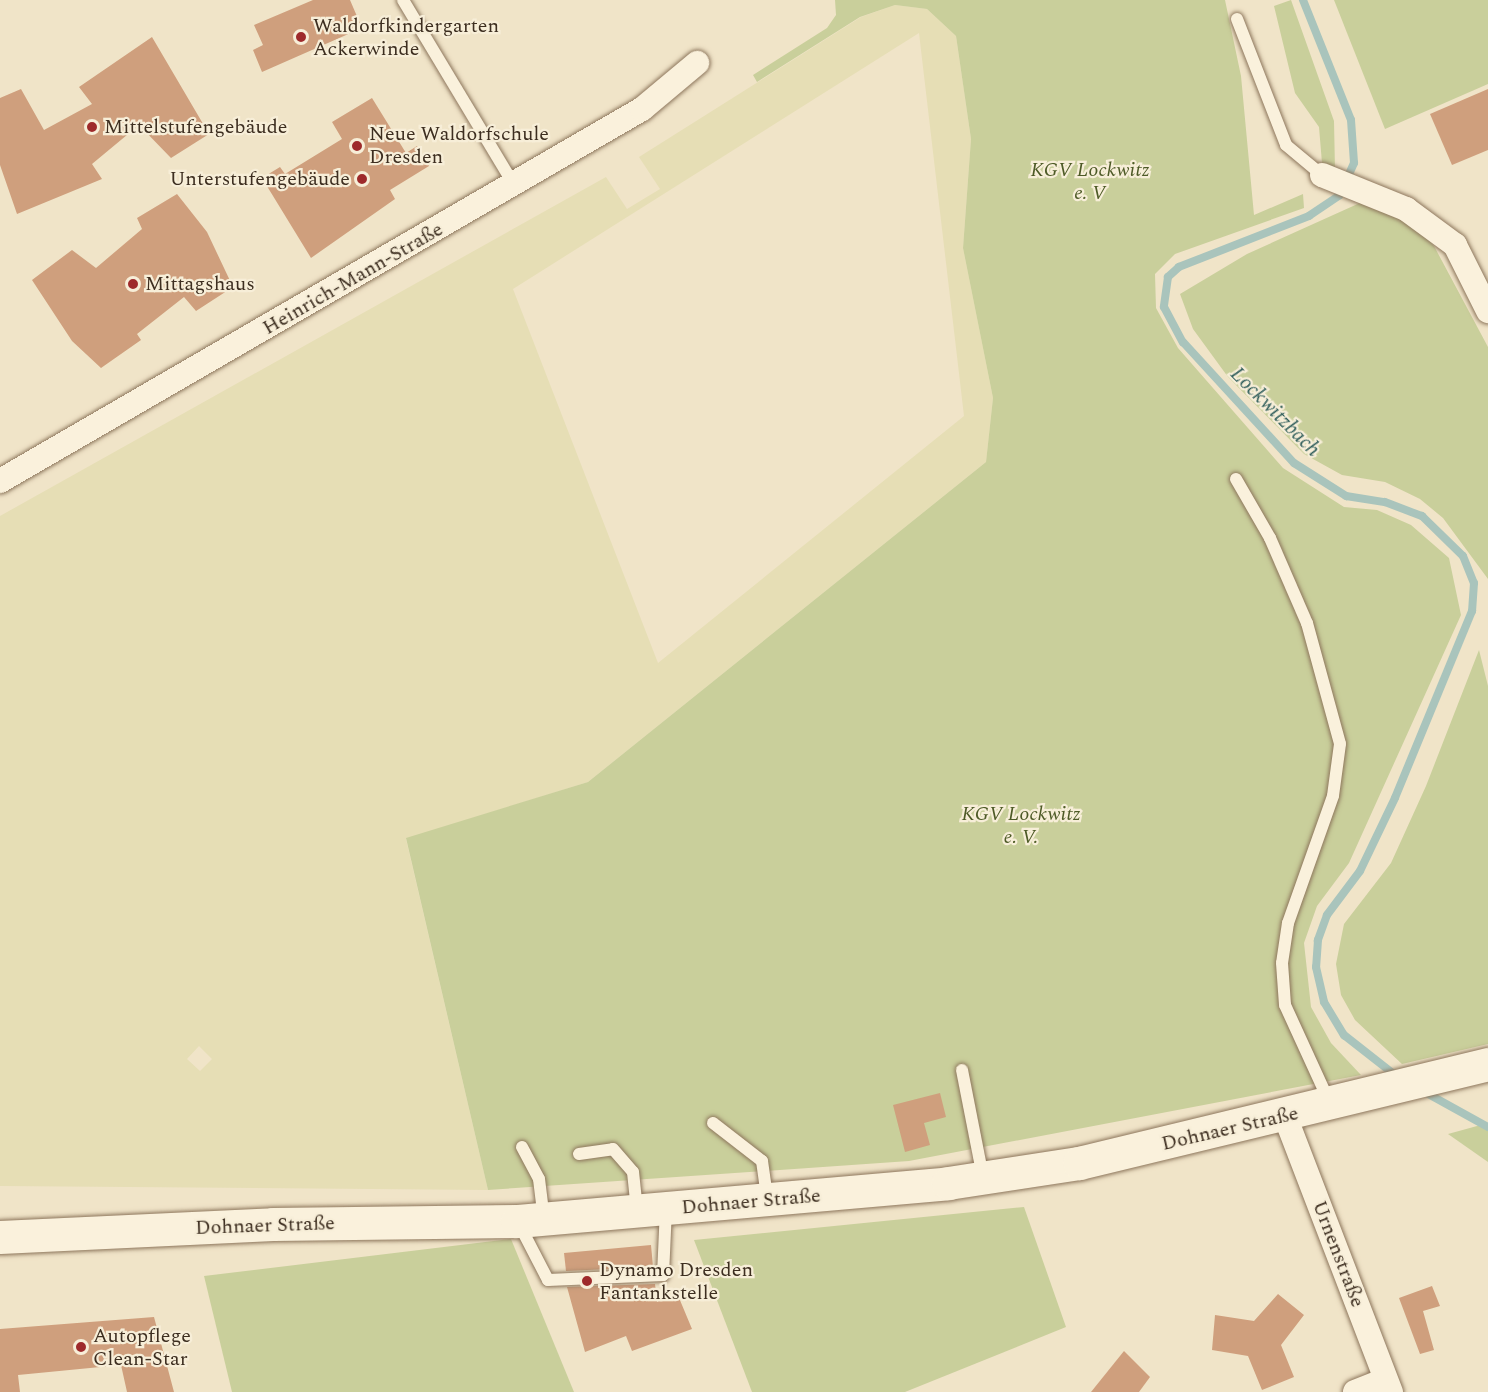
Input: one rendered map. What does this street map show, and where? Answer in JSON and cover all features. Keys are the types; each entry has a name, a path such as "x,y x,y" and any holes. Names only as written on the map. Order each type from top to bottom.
{"main road":[{"name":"Dohnaer Straße","path":"0,1237 273,1224 530,1220 768,1201 983,1178 1079,1163 1336,1104 1488,1064"}],"street":[{"name":"Heinrich-Mann-Straße","path":"0,481 642,109 697,63"},
{"path":"1322,176 1362,195 1406,209 1455,245 1488,311"},
{"name":"Urnenstraße","path":"1286,1116 1388,1386"},
{"path":"1355,1392 1388,1386"}],"lane":[{"path":"403,0 514,185"},
{"path":"1237,19 1286,145 1322,176"},
{"path":"1236,479 1307,623 1340,744 1333,796 1288,923 1282,963 1285,1005 1336,1104"},
{"path":"962,1070 983,1178"},
{"path":"713,1123 762,1161 768,1201"},
{"path":"522,1147 539,1179 530,1220 548,1280 663,1275 652,1210 633,1172 613,1149 579,1154"}],"shaded area":[{"path":"895,5 927,9 956,36 971,139 963,248 993,398 986,462 588,782 406,839 488,1190 0,1186 0,516 606,177 627,209 660,189 639,157 861,17","holes":["919,33 964,416 658,663 513,289","199,1046 212,1059 200,1071 187,1059"]}],"green space":[{"name":"KGV Lockwitz e. V.","path":"835,0 1225,0 1241,76 1254,215 1303,194 1304,208 1175,254 1155,274 1156,308 1178,348 1283,468 1344,507 1377,510 1411,525 1449,558 1461,615 1349,863 1317,906 1304,943 1311,1007 1331,1043 1361,1075 909,1161 488,1190 406,838 588,782 986,462 993,398 963,248 971,139 956,36 927,9 895,5 860,17 757,82 753,75 827,28 836,15"},
{"path":"1291,0 1334,121 1335,170 1322,163 1319,127 1295,93 1274,6"},
{"path":"1334,0 1488,0 1488,84 1385,129"},
{"path":"1362,202 1413,223 1434,246 1488,347 1488,579 1443,518 1420,499 1385,482 1342,475 1304,454 1228,377 1193,329 1180,294 1247,254"},
{"path":"1479,650 1488,686 1488,1044 1402,1064 1355,1020 1341,995 1336,964 1344,924 1391,863 1426,786"},
{"path":"1488,1123 1488,1162 1448,1134"},
{"path":"1024,1207 1066,1327 905,1392 752,1392 694,1240"},
{"path":"511,1239 574,1392 232,1392 204,1276"}],"building":[{"name":"Waldorfkindergarten Ackerwinde","path":"313,0 350,0 362,28 262,72 253,50 263,45 254,25"},
{"name":"Mittelstufengebäude","path":"152,37 209,134 171,158 139,125 92,164 102,179 17,214 0,165 0,98 21,89 44,130 92,104 79,87"},
{"path":"1488,89 1488,150 1452,165 1430,114"},
{"name":"Unterstufengebäude","path":"372,98 406,153 417,146 429,166 390,190 395,199 311,258 262,178 280,167 285,174 342,139 332,122"},
{"name":"Mittagshaus","path":"177,194 207,232 233,287 196,311 184,297 137,334 141,340 101,368 72,341 32,280 72,250 96,268 142,229 137,218"},
{"path":"940,1093 946,1117 924,1123 930,1145 905,1152 893,1105"},
{"path":"651,1245 653,1267 566,1271 564,1253"},
{"path":"655,1284 657,1302 677,1293 692,1329 632,1351 626,1336 585,1352 567,1287"},
{"path":"1432,1286 1440,1306 1423,1311 1434,1350 1420,1354 1399,1298"},
{"path":"1278,1294 1304,1315 1281,1345 1294,1377 1262,1390 1248,1356 1212,1350 1215,1315 1254,1321"},
{"name":"Autopflege Clean-Star","path":"154,1317 174,1392 127,1392 121,1365 18,1375 20,1392 0,1392 0,1329"},
{"path":"1124,1351 1150,1377 1139,1392 1091,1392"}],"waterway":[{"name":"Lockwitzbach","path":"1303,0 1351,120 1354,163 1340,195 1309,216 1179,267 1168,277 1164,307 1183,342 1294,463 1346,496 1385,502 1422,516 1463,556 1474,583 1472,611 1395,798 1360,871 1327,915 1318,940 1316,967 1324,1002 1344,1035 1395,1075"},
{"name":"Lockwitzbach","path":"1421,1090 1488,1127"}],"place":[{"name":"Waldorfkindergarten Ackerwinde","path":"301,37"},
{"name":"Mittelstufengebäude","path":"92,127"},
{"name":"Neue Waldorfschule Dresden","path":"357,146"},
{"name":"Unterstufengebäude","path":"362,179"},
{"name":"Mittagshaus","path":"133,284"},
{"name":"Dynamo Dresden Fantankstelle","path":"587,1281"},
{"name":"Autopflege Clean-Star","path":"81,1347"}],"park label":[{"name":"KGV Lockwitz e. V","path":"1090,182"}]}
